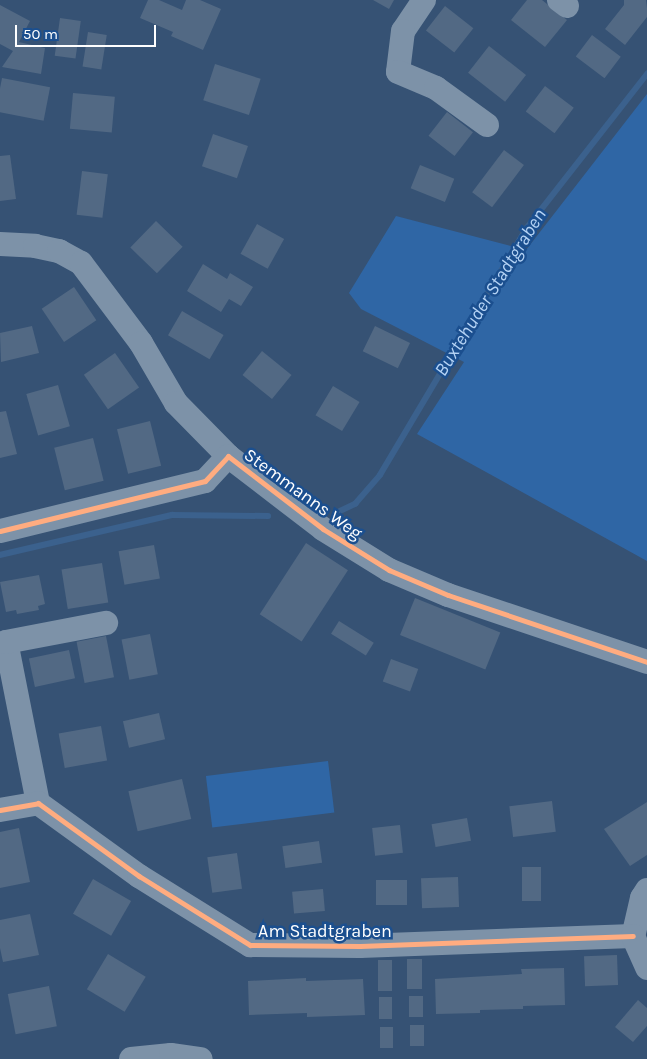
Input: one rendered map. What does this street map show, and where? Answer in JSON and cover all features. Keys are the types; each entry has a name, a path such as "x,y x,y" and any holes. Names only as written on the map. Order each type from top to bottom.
{"street":[{"path":"424,0 402,31 398,72 436,88 487,125"},
{"name":"Stemmanns Weg","path":"0,244 35,246 59,251 81,262 141,343 176,403 228,456 323,530 390,570 448,595 647,662"},
{"name":"Stemmanns Weg","path":"0,531 205,480 228,456"},
{"path":"0,810 38,803 6,642 106,623"},
{"name":"Am Stadtgraben","path":"38,803 139,876 250,945 360,946 633,936"},
{"path":"647,890 642,898 633,936 647,968"},
{"path":"130,1059 171,1055 201,1059"}],"shaded area":[{"path":"647,94 647,561 417,434 464,362 361,309 349,293 396,216 526,250"},
{"path":"328,761 334,813 212,828 206,776"}],"building":[{"path":"148,0 159,0 182,10 186,0 200,0 221,9 203,50 171,36 173,32 140,18"},
{"path":"373,0 394,0 389,9"},
{"path":"527,0 542,0 567,20 545,47 511,20"},
{"path":"624,0 646,0 647,8 647,17 625,45 605,29 624,5"},
{"path":"0,5 30,21 19,42 45,48 41,74 2,67 13,51 0,44"},
{"path":"445,6 473,28 454,53 426,30"},
{"path":"60,18 81,21 76,59 55,56"},
{"path":"88,32 107,35 101,70 83,67"},
{"path":"592,35 621,57 605,78 576,57"},
{"path":"489,46 526,75 505,102 468,73"},
{"path":"215,64 261,79 249,115 203,100"},
{"path":"2,78 50,87 44,121 0,112"},
{"path":"545,86 574,108 554,133 526,112"},
{"path":"73,93 115,97 112,133 70,129"},
{"path":"447,112 473,132 455,156 429,136"},
{"path":"213,134 248,146 237,178 202,166"},
{"path":"504,150 524,165 492,207 472,192"},
{"path":"10,155 16,199 0,201 0,156"},
{"path":"420,165 454,179 445,202 411,188"},
{"path":"82,171 108,174 102,218 77,215"},
{"path":"156,221 183,247 157,273 130,248"},
{"path":"257,224 284,239 268,269 241,254"},
{"path":"203,264 227,279 230,273 253,287 241,306 229,299 221,312 187,291"},
{"path":"74,287 96,320 64,342 42,309"},
{"path":"182,311 224,335 210,359 168,335"},
{"path":"32,326 39,353 1,362 0,333"},
{"path":"375,326 410,343 398,368 363,351"},
{"path":"262,351 292,375 272,399 242,375"},
{"path":"115,353 139,387 108,409 84,375"},
{"path":"58,385 70,426 38,435 26,394"},
{"path":"333,386 360,402 342,431 315,415"},
{"path":"6,411 17,454 0,458 0,412"},
{"path":"150,421 161,466 128,474 117,429"},
{"path":"93,438 104,481 65,490 54,448"},
{"path":"306,543 348,570 302,642 260,614"},
{"path":"154,545 160,578 124,585 119,551"},
{"path":"102,563 108,603 68,609 62,569"},
{"path":"39,575 45,604 38,606 39,610 17,614 16,610 6,612 0,582"},
{"path":"415,598 500,632 485,670 400,635"},
{"path":"339,621 374,643 366,655 331,634"},
{"path":"150,634 158,674 129,680 122,640"},
{"path":"106,636 114,677 85,683 77,642"},
{"path":"69,650 75,678 35,687 29,659"},
{"path":"391,659 418,669 410,691 383,682"},
{"path":"159,713 165,739 129,748 123,721"},
{"path":"101,726 107,760 65,768 59,733"},
{"path":"182,779 191,819 138,831 128,791"},
{"path":"552,801 556,832 513,837 509,806"},
{"path":"647,802 647,855 630,866 604,829"},
{"path":"467,818 471,841 436,847 432,824"},
{"path":"400,825 403,853 375,856 372,828"},
{"path":"19,828 30,882 0,888 0,832"},
{"path":"319,841 322,863 285,868 282,846"},
{"path":"237,853 242,889 212,893 207,857"},
{"path":"522,867 541,867 541,901 522,901"},
{"path":"458,877 459,907 422,908 421,878"},
{"path":"93,879 131,901 111,936 73,914"},
{"path":"376,880 407,880 407,905 376,905"},
{"path":"323,889 325,911 294,914 292,892"},
{"path":"30,914 39,955 3,962 0,948 0,920"},
{"path":"108,954 146,977 125,1012 87,989"},
{"path":"617,955 618,985 585,986 584,956"},
{"path":"407,959 422,959 422,989 407,989"},
{"path":"378,960 392,960 392,991 378,991"},
{"path":"564,968 565,1005 523,1006 523,1009 480,1010 480,1013 436,1014 435,979 522,974 521,969"},
{"path":"306,978 306,981 363,979 365,1015 307,1017 307,1013 249,1015 248,981"},
{"path":"49,986 57,1026 16,1034 8,994"},
{"path":"409,996 423,996 423,1017 409,1017"},
{"path":"379,997 392,997 392,1019 379,1019"},
{"path":"638,1000 647,1008 647,1026 633,1042 615,1027"},
{"path":"410,1025 424,1025 424,1046 410,1046"},
{"path":"380,1027 393,1027 393,1048 380,1048"}],"waterway":[{"name":"Buxtehuder Stadtgraben","path":"340,511 355,504 380,475 526,229 647,74"},
{"name":"Buxtehuder Stadtgraben","path":"0,555 172,515 268,516"}],"cycle path":[{"path":"0,531 205,481 228,456 323,529 389,570 448,595 647,662"},
{"path":"0,810 38,803 139,876 250,945 360,946 633,936"}]}
